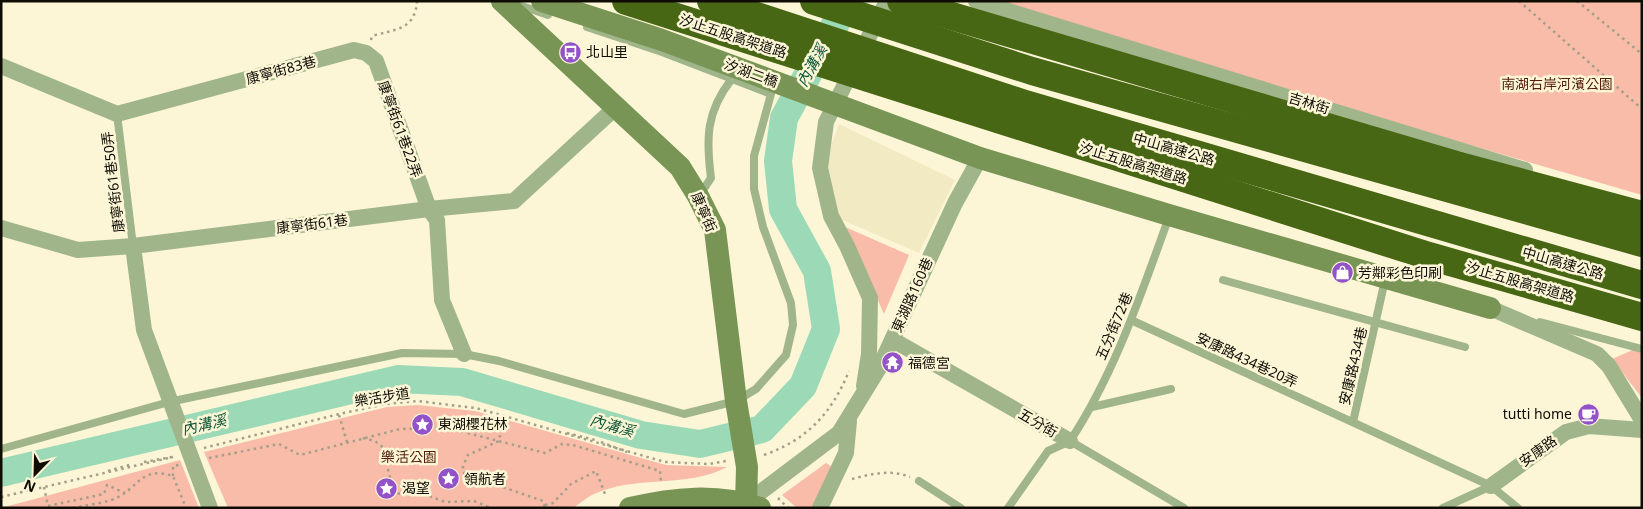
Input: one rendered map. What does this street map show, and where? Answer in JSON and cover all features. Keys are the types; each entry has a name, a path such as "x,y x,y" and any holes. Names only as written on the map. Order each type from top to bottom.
{"highway":[{"name":"汐止五股高架道路","path":"626,1 1429,256 1642,317"},
{"name":"中山高速公路","path":"710,1 1025,104 1642,285"},
{"path":"814,1 1032,71 1642,242"},
{"path":"901,1 1456,165 1642,215"}],"street":[{"name":"康寧街","path":"502,1 680,168 698,196 715,230 745,460 758,504"},
{"path":"863,390 869,354 870,298 847,246 831,216 820,168 826,122 886,1"},
{"name":"吉林街","path":"976,1 1642,206"},
{"name":"汐湖二橋","path":"547,9 579,20 662,40 980,158 1170,216 1490,308"},
{"name":"康寧街83巷","path":"117,114 354,50 366,53"},
{"name":"康寧街61巷22弄","path":"366,53 376,61 429,209 438,220 442,300 464,354"},
{"path":"1,66 117,114"},
{"name":"康寧街61巷","path":"1,228 78,250 133,246 429,209 514,201 615,108"},
{"name":"東湖路160巷","path":"758,504 839,434 850,418 863,390 879,368 893,340 955,203 980,158"},
{"path":"133,246 144,330 169,402 194,455 210,508"},
{"path":"1490,308 1597,354 1609,366 1642,420"},
{"name":"五分街","path":"893,340 1070,441"},
{"path":"820,508 846,453 850,418"},
{"name":"安康路","path":"1491,486 1566,432 1589,426 1642,430"},
{"path":"630,508 665,500 717,498 758,504"}],"lane":[{"path":"507,1 547,9"},
{"path":"1,449 169,402 402,354 464,354 551,375 684,414 737,408 786,355 793,325 791,303 763,227 754,189 754,156 770,94 579,20"},
{"path":"698,196 711,178 708,152 712,111 720,94 731,80"},
{"path":"838,100 976,150 980,158"},
{"name":"康寧街61巷50弄","path":"117,114 133,246"},
{"name":"五分街72巷","path":"1070,441 1092,407 1131,320 1170,216"},
{"path":"1386,278 1376,321 1465,347"},
{"name":"安康路434巷","path":"1224,280 1376,321 1353,422 1491,486 1518,508"},
{"path":"1490,308 1642,349"},
{"name":"安康路434巷20弄","path":"1131,320 1353,422"},
{"path":"1092,407 1171,389"},
{"path":"1008,508 1048,451 1070,441"},
{"name":"五分街","path":"1070,441 1184,508"},
{"path":"919,481 961,508"},
{"name":"安康路","path":"1442,508 1491,486"}],"path":[{"path":"366,53 372,36 408,26 416,14 417,1"},
{"path":"1519,1 1642,109"},
{"path":"1577,1 1642,54"},
{"path":"566,434 665,462 709,464 745,460 796,440 819,423 840,393 850,370"},
{"name":"樂活步道","path":"194,455 339,414 386,404 417,401 454,404 566,434"},
{"path":"339,414 348,442"},
{"path":"499,441 504,416"},
{"path":"194,455 278,444 300,455 400,429 438,428 545,453 562,444 573,445 660,471 661,484"},
{"path":"566,434 595,440"},
{"path":"362,438 375,441 385,449 385,459 392,482 391,493"},
{"path":"499,441 468,455 463,466 464,472 477,485 497,485 517,494 538,498 545,506 553,503 571,484 596,471 605,494"},
{"path":"601,442 627,452"},
{"path":"1,497 173,457 144,462"},
{"path":"107,472 133,464"},
{"path":"831,485 868,475 888,472 902,473 919,481"},
{"path":"75,507 112,499 125,493 141,477 152,473 164,473 173,476 186,508"},
{"path":"44,486 48,506 104,494 108,485 125,493"},
{"path":"378,493 424,494 445,502 474,501 491,508"},
{"path":"758,504 788,508"}],"shaded area":[{"path":"839,124 955,180 919,253 840,219 828,175 828,153"}],"green space":[{"name":"南湖右岸河濱公園","path":"992,1 1642,1 1642,195 1247,80"},
{"path":"845,227 909,255 884,314"},
{"path":"1635,349 1642,351 1642,398 1612,359"},
{"name":"樂活公園","path":"417,405 475,411 666,465 727,467 695,478 625,485 608,489 592,495 573,508 228,508 204,452 387,407"},
{"path":"180,460 199,508 1,508"},
{"path":"826,463 832,467 815,508 797,508 782,495"}],"waterway":[{"name":"內溝溪","path":"1,473 398,379 462,382 641,435 700,444 762,429 803,386 826,329 817,271 783,209 778,161 784,118 848,1"}],"place":[{"name":"北山里","path":"570,52"},
{"name":"芳鄰彩色印刷","path":"1342,273"},
{"name":"福德宮","path":"892,363"},
{"name":"tutti home","path":"1588,414"},
{"name":"東湖櫻花林","path":"422,424"},
{"name":"領航者","path":"448,479"},
{"name":"渴望","path":"386,488"}]}
